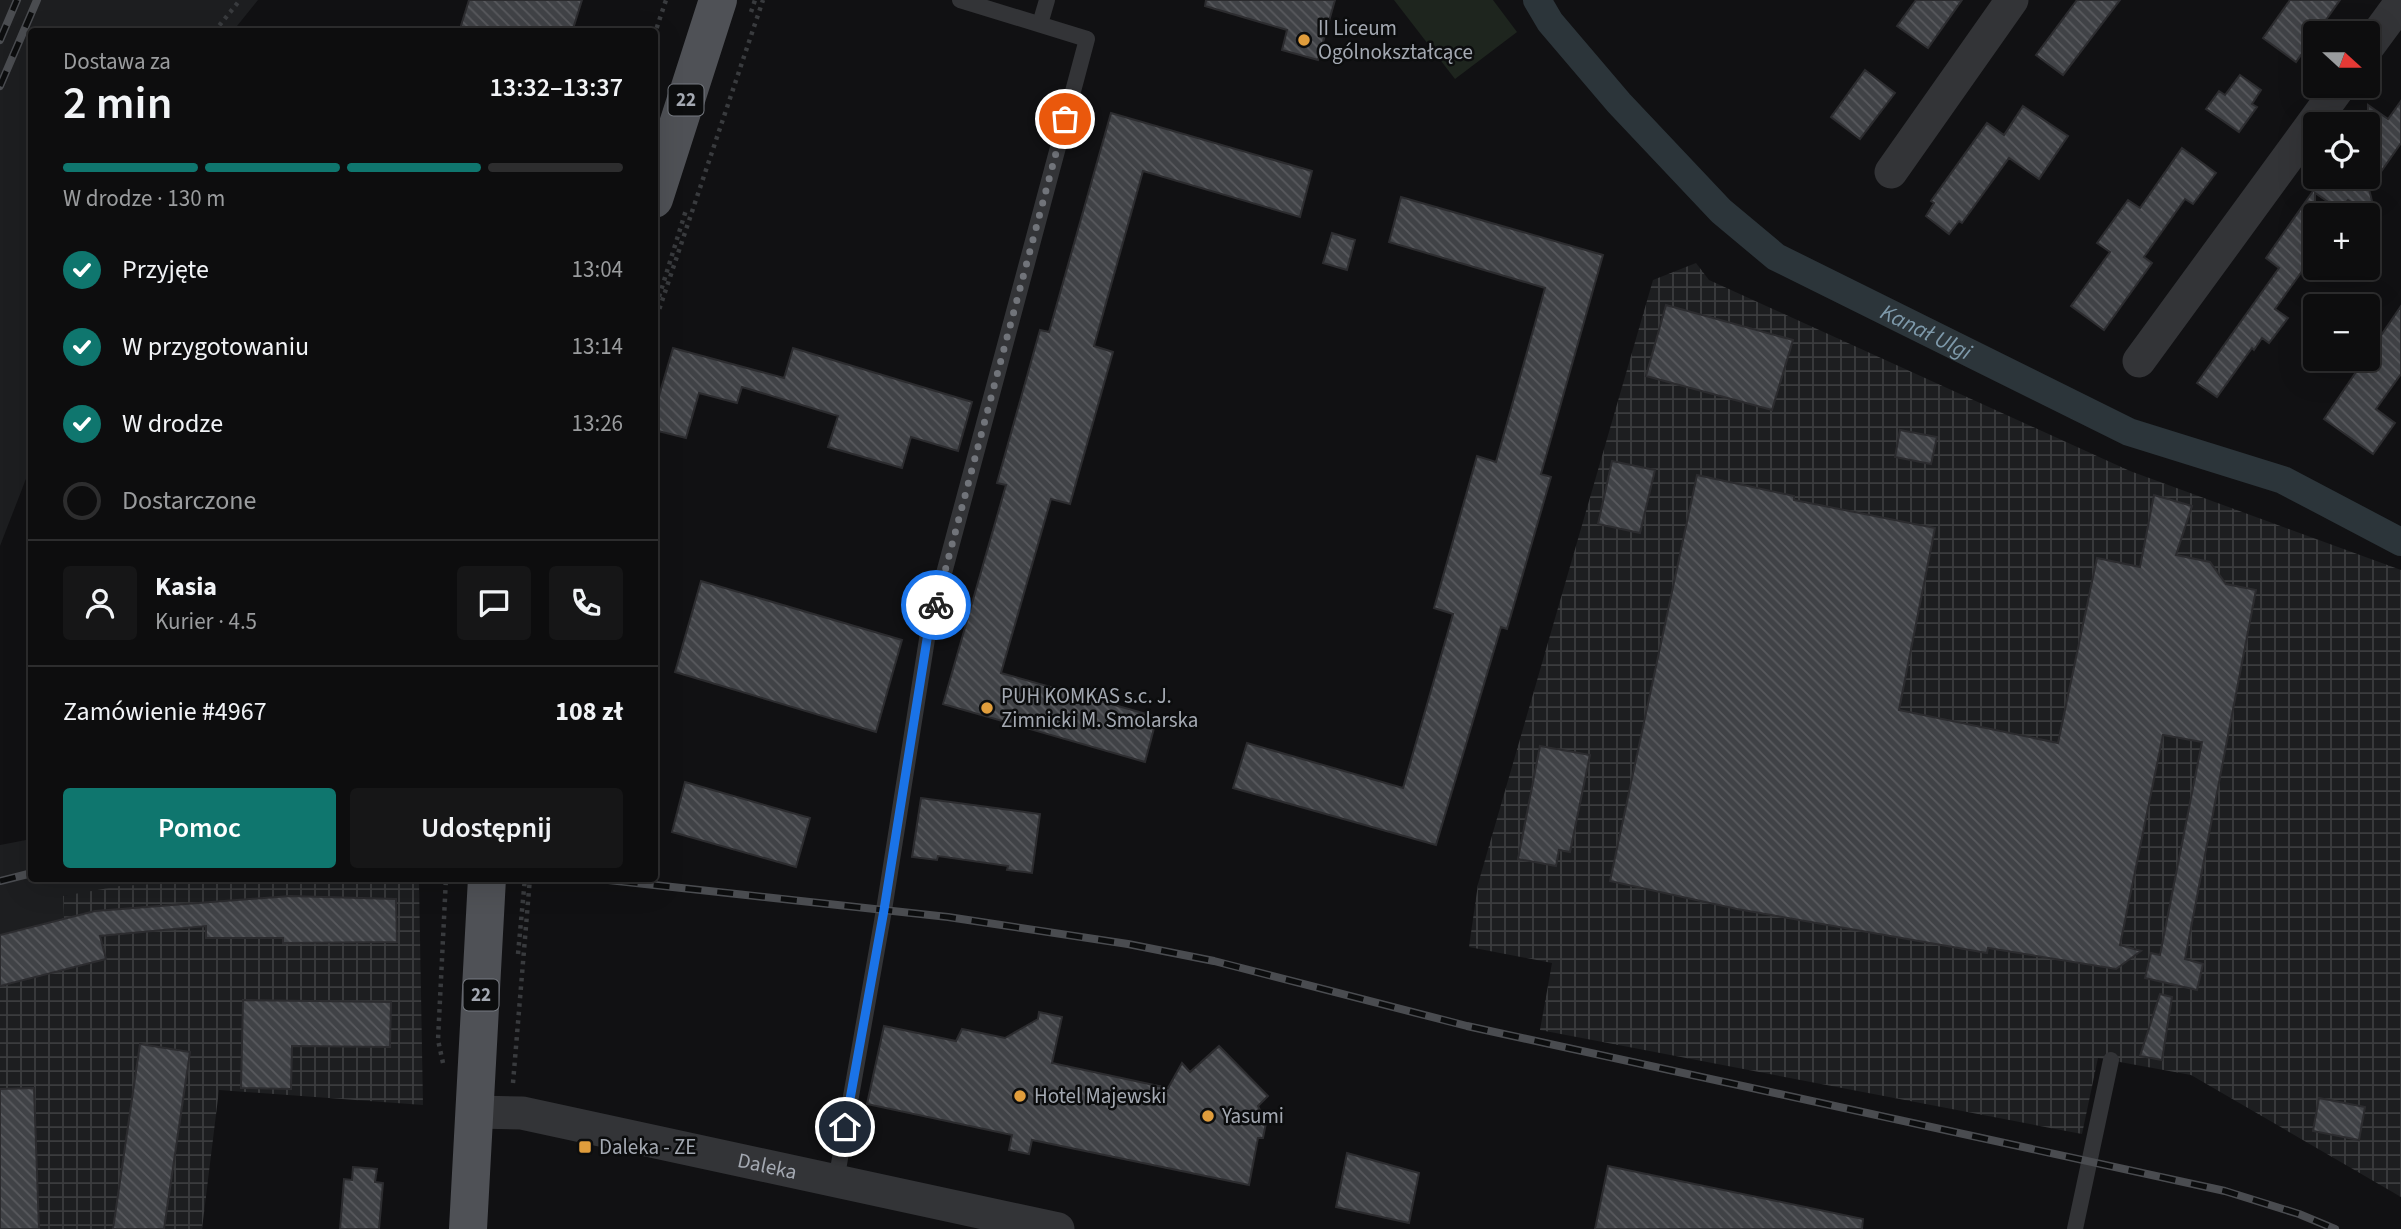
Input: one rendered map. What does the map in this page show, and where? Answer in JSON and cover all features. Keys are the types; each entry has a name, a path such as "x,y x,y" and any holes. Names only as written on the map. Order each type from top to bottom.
{"main road":[{"name":"22","path":"658,187 718,0"},
{"name":"22","path":"468,1229 487,882"}],"street":[{"path":"1891,172 2012,0"},
{"path":"2380,31 2401,2"},
{"path":"2139,361 2331,98"},
{"name":"Daleka","path":"475,1112 522,1113 1058,1229"}],"lane":[{"path":"836,1181 884,910 928,633 1087,39 960,0"},
{"path":"1040,24 1047,0"},
{"path":"2075,1229 2111,1060"}],"path":[{"path":"217,28 240,0"},
{"path":"657,28 666,0"},
{"path":"658,314 762,0"},
{"path":"522,1113 524,1096 513,1088 530,882"}],"shaded area":[{"path":"0,0 258,0 235,28 28,28 28,474 0,546"},
{"path":"1394,0 1493,0 1517,32 1455,79"},
{"path":"1696,263 1709,280 2130,471 2401,570 2401,1197 2191,1075 2098,1058 2082,1134 1540,1030 1552,963 1469,947 1478,884 1653,280"},
{"path":"28,840 28,882 197,882 64,896 64,918 0,935 0,845"},
{"path":"190,882 419,883 423,1105 219,1090 202,1229 0,1229 0,935 64,918 63,896 120,886"}],"building":[{"path":"469,0 582,0 573,28 460,28"},
{"name":"II Liceum Ogólnokształcące","path":"1206,0 1335,0 1318,60 1282,50 1287,30 1205,6"},
{"path":"1916,0 1962,0 1928,48 1897,26"},
{"path":"2077,0 2120,0 2063,75 2036,55"},
{"path":"2290,0 2340,0 2325,21 2303,21 2303,52 2296,62 2263,38"},
{"path":"1865,70 1895,93 1860,139 1831,117"},
{"path":"2240,75 2261,90 2252,104 2257,107 2239,132 2206,109 2219,91 2225,95"},
{"path":"2401,101 2401,143 2380,173 2380,113 2388,119"},
{"path":"2368,105 2378,112 2368,112"},
{"path":"2023,106 2068,136 2039,179 2009,158 1962,223 1959,221 1949,234 1926,216 1934,203 1931,201 1987,123 2004,135"},
{"path":"1111,113 1312,171 1300,217 1143,171 1094,346 1113,352 1070,504 1051,499 1001,673 1157,717 1145,762 943,704 1006,485 997,483 1040,330 1049,332"},
{"path":"2182,148 2216,173 2193,204 2185,199 2144,257 2152,263 2104,330 2071,306 2110,252 2097,243 2128,200 2140,208"},
{"path":"2314,189 2369,189 2372,203 2352,203 2348,200 2346,203 2330,203 2315,193 2315,203 2305,203"},
{"path":"1401,197 1603,255 1541,474 1551,477 1507,629 1501,627 1436,845 1233,788 1247,743 1403,788 1453,614 1434,608 1477,456 1496,462 1545,288 1389,242"},
{"path":"2303,205 2303,270 2275,309 2288,318 2269,343 2262,338 2254,350 2252,348 2217,397 2197,383 2279,268 2266,258"},
{"path":"1332,233 1355,240 1347,270 1323,263"},
{"path":"1666,305 1793,340 1772,410 1646,376"},
{"path":"2401,306 2401,374 2376,409 2395,423 2373,454 2324,419 2357,371 2380,371 2380,337"},
{"path":"673,348 784,378 793,348 972,402 958,451 911,437 902,468 828,447 838,416 742,387 737,403 699,393 686,438 658,431 658,399"},
{"path":"1900,430 1937,437 1931,464 1895,457"},
{"path":"1612,461 1655,470 1640,533 1598,524"},
{"path":"1697,475 1794,496 1794,500 1935,528 1899,710 2058,743 2097,558 2140,567 2154,495 2192,506 2176,555 2210,562 2226,584 2256,590 2185,959 2203,964 2197,990 2145,978 2151,953 2160,955 2202,742 2163,735 2120,945 2141,951 2116,969 1988,948 1987,953 1737,909 1610,881"},
{"path":"701,581 902,640 876,732 675,672"},
{"path":"1540,746 1590,755 1570,852 1559,850 1556,866 1518,859"},
{"path":"685,782 810,818 796,867 672,832"},
{"path":"921,798 1040,814 1032,873 1007,870 1008,866 938,856 937,860 912,857"},
{"path":"290,896 396,899 397,942 283,943 283,938 206,938 206,926 100,936 106,959 0,986 0,935 95,911"},
{"path":"2160,994 2172,997 2162,1060 2140,1056"},
{"path":"243,1000 391,1002 390,1047 292,1046 291,1089 241,1088"},
{"name":"Hotel Majewski","path":"1039,1012 1062,1017 1052,1063 1168,1088 1182,1063 1190,1072 1219,1046 1268,1096 1258,1106 1266,1123 1263,1138 1258,1138 1249,1185 1032,1140 1029,1154 1009,1150 1012,1135 867,1104 884,1026 956,1041 962,1029 1005,1038 1038,1019"},
{"path":"140,1044 190,1052 164,1229 113,1229"},
{"path":"34,1088 39,1229 0,1229 0,1089"},
{"path":"2319,1098 2365,1107 2359,1140 2313,1131"},
{"path":"1347,1153 1419,1173 1409,1223 1336,1207"},
{"path":"1608,1166 1863,1219 1862,1229 1595,1229"},
{"path":"353,1167 377,1169 375,1182 383,1183 379,1229 340,1229 344,1179 352,1180"}],"waterway":[{"name":"Kanał Ulgi","path":"1537,0 1550,22 1619,103 1721,211 1776,257 2129,432 2283,480 2401,542"}],"railway":[{"path":"0,40 17,0"},
{"path":"0,86 37,0"},
{"path":"0,881 28,874"},
{"path":"627,882 948,917 1128,944 1214,961 1467,1026 2225,1191 2299,1214 2335,1229"}],"way so far":[{"path":"936,605 1065,119"}],"place":[{"name":"II Liceum Ogólnokształcące","path":"1304,40"},
{"name":"PUH KOMKAS s.c. J. Zimnicki M. Smolarska","path":"987,708"},
{"name":"Hotel Majewski","path":"1020,1096"},
{"name":"Yasumi","path":"1208,1116"},
{"name":"Daleka - ZE","path":"585,1147"}],"route":[{"path":"845,1127 884,910 928,633 936,605"}]}
